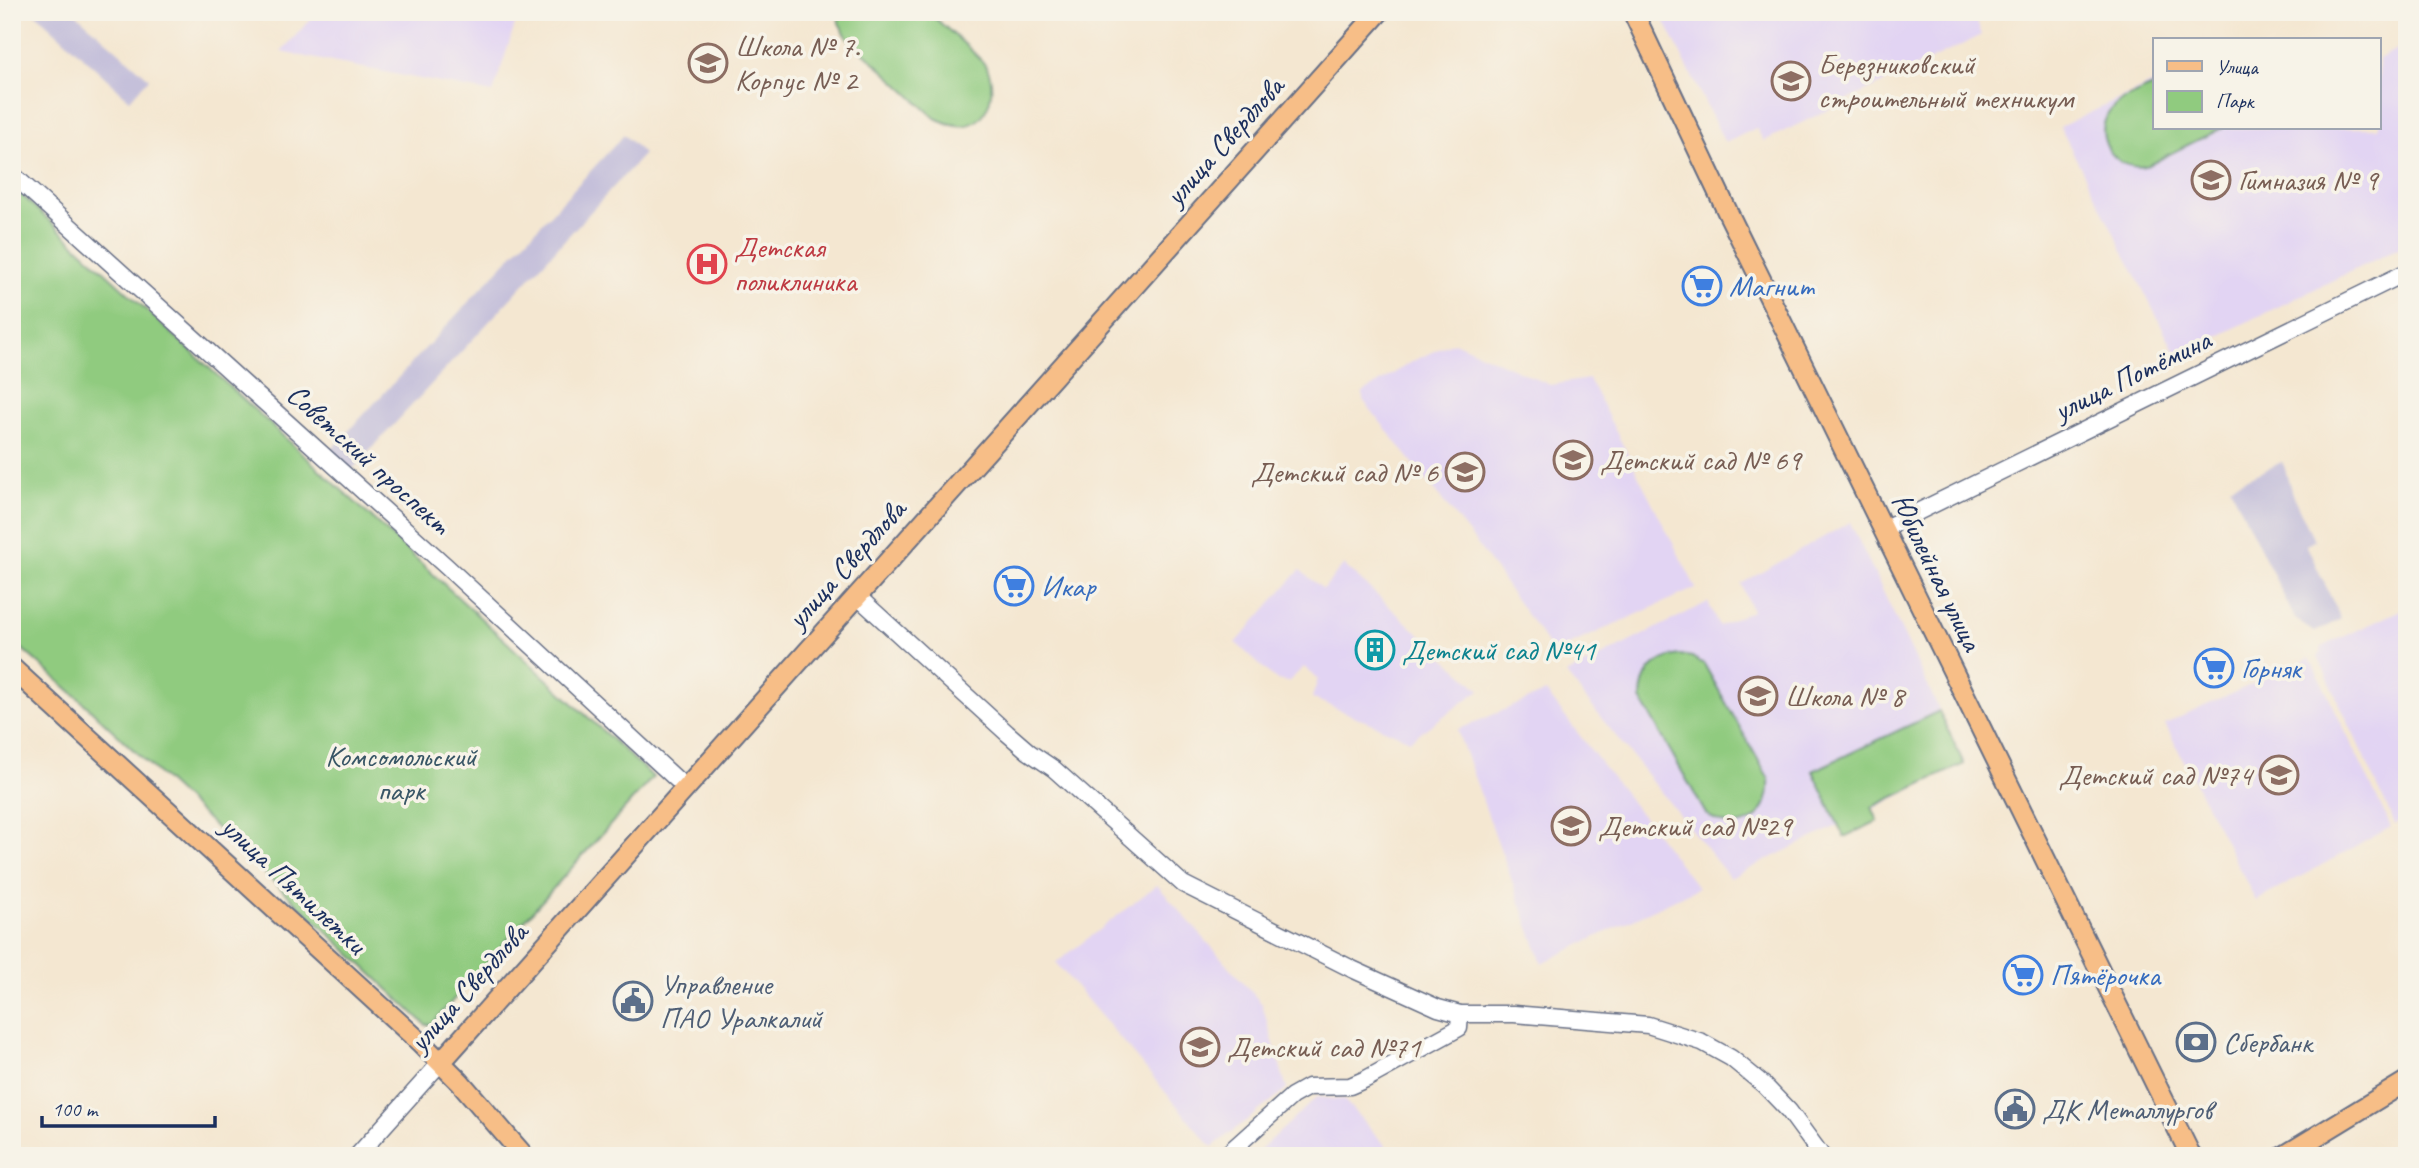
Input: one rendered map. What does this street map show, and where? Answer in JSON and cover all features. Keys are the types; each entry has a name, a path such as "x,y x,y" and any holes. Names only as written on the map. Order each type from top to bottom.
{"main road":[{"name":"улица Свердлова","path":"441,1062 1379,12"},
{"name":"Юбилейная улица","path":"1633,12 1729,215 2192,1156"},
{"name":"улица Пятилетки","path":"12,668 441,1062 524,1156"},
{"path":"2284,1156 2407,1081"}],"street":[{"name":"Советский проспект","path":"12,174 437,558 686,788"},
{"name":"улица Потёмина","path":"1883,528 2407,272"},
{"path":"858,596 1007,733 1054,769 1183,884 1352,969 1438,1008 1460,1014 1514,1014 1648,1025 1702,1042 1731,1058 1764,1085 1789,1111 1822,1156"},
{"path":"1225,1156 1292,1096 1308,1087 1350,1086 1366,1079 1459,1028 1460,1014"},
{"name":"улица Свердлова","path":"357,1156 441,1062"}],"shaded area":[{"path":"34,12 74,12 149,78 130,100"},
{"path":"317,12 519,12 493,93 281,52"},
{"name":"Березниковский строительный техникум","path":"1660,12 1973,12 1982,35 1764,141 1756,128 1725,143"},
{"name":"Гимназия № 9","path":"2402,46 2407,47 2407,244 2177,356 2060,127 2153,83 2153,130 2380,130 2380,58"},
{"path":"624,135 644,154 351,471 330,451"},
{"name":"Детский сад № 69","path":"1454,342 1550,385 1589,379 1696,588 1553,652 1477,544 1363,400 1363,393 1415,360"},
{"path":"2283,462 2292,494 2314,540 2306,544 2341,619 2315,632 2295,619 2230,486"},
{"name":"Школа № 8","path":"1850,522 1965,764 1730,878 1566,674 1708,602 1719,626 1752,611 1741,584"},
{"path":"1344,565 1480,690 1410,740 1312,698 1318,679 1304,667 1288,682 1276,680 1236,643 1300,570 1323,589"},
{"path":"2407,607 2407,817 2395,824 2318,657 2322,647"},
{"name":"Детский сад №74","path":"2310,658 2391,827 2256,901 2165,724"},
{"name":"Детский сад №29","path":"1546,692 1698,888 1542,963 1457,730"},
{"name":"Детский сад №71","path":"1157,885 1262,1004 1287,1089 1212,1147 1056,963"},
{"path":"1317,1097 1344,1100 1395,1156 1254,1156"}],"green space":[{"path":"838,12 928,12 985,65 991,81 987,109 975,122 967,125 950,124 935,118 847,37 839,23"},
{"path":"2153,86 2153,130 2219,130 2150,165 2135,167 2126,164 2118,160 2106,145 2103,127 2114,106"},
{"name":"Комсомольский парк","path":"12,186 653,777 432,1024 426,1025 75,695 12,640"},
{"path":"1679,655 1692,657 1704,664 1769,779 1769,793 1765,805 1751,820 1730,824 1706,814 1641,699 1643,682 1651,669 1663,660"},
{"path":"1939,711 1964,764 1872,807 1878,821 1844,837 1813,771"}],"place":[{"name":"Школа № 7. Корпус № 2","path":"708,63"},
{"name":"Березниковский строительный техникум","path":"1791,81"},
{"name":"Гимназия № 9","path":"2211,180"},
{"name":"Детская поликлиника","path":"707,264"},
{"name":"Магнит","path":"1702,286"},
{"name":"Детский сад № 69","path":"1573,460"},
{"name":"Детский сад № 6","path":"1465,472"},
{"name":"Икар","path":"1014,586"},
{"name":"Детский сад №41","path":"1375,650"},
{"name":"Горняк","path":"2214,668"},
{"name":"Школа № 8","path":"1758,696"},
{"name":"Детский сад №74","path":"2279,775"},
{"name":"Детский сад №29","path":"1571,826"},
{"name":"Пятёрочка","path":"2023,975"},
{"name":"Управление ПАО Уралкалий","path":"633,1001"},
{"name":"Сбербанк","path":"2196,1042"},
{"name":"Детский сад №71","path":"1200,1047"},
{"name":"ДК Металлургов","path":"2015,1109"}]}
